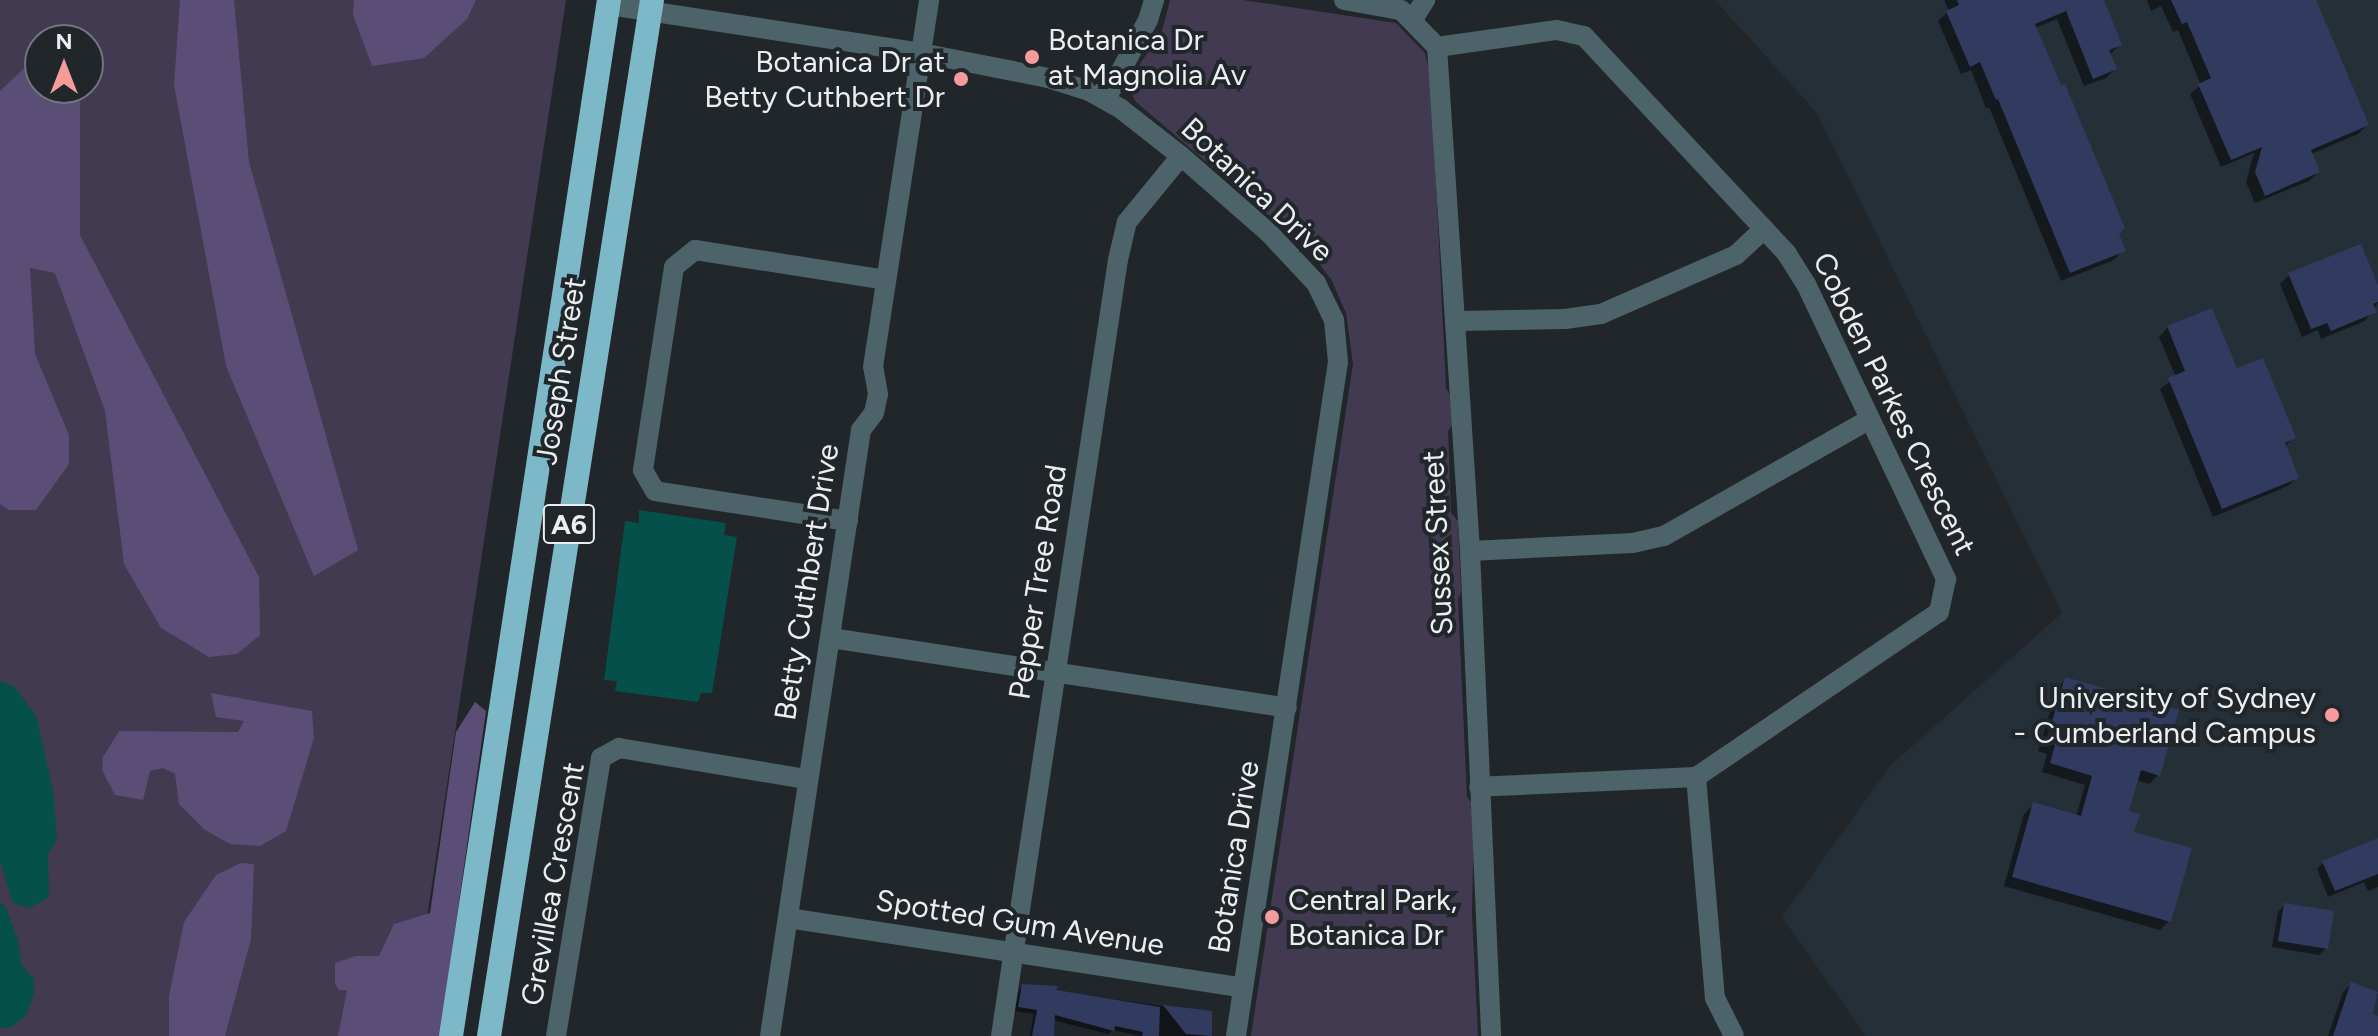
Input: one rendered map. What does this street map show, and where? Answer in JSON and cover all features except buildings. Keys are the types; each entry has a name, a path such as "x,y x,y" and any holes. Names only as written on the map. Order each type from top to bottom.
{"highway":[{"name":"Joseph Street","path":"451,1036 609,2"},
{"name":"Joseph Street","path":"489,1036 651,6"}],"street":[{"name":"Betty Cuthbert Drive","path":"770,1036 806,779 831,638 861,430 874,413 878,394 873,367 929,0"},
{"path":"1106,99 1148,20 1154,0"},
{"path":"1344,0 1401,10 1437,47"},
{"path":"1412,21 1425,0"},
{"name":"Botanica Drive","path":"609,2 651,6 921,53 1048,78 1106,99 1181,156 1298,262 1316,283 1334,320 1338,362 1236,1036"},
{"name":"Cobden Parkes Crescent","path":"1437,47 1557,30 1584,36 1787,254 1806,284 1946,579 1939,612 1696,777"},
{"name":"Sussex Street","path":"1437,47 1470,551 1491,1036"},
{"name":"Pepper Tree Road","path":"1001,1036 1118,260 1127,222 1181,156"},
{"path":"1456,321 1565,319 1601,314 1736,255 1764,229"},
{"path":"848,521 655,491 643,470 674,267 695,250 886,280"},
{"path":"1470,551 1633,543 1664,536 1870,419"},
{"path":"831,638 1287,708"},
{"name":"Grevillea Crescent","path":"556,1036 601,758 619,748 806,779"},
{"path":"1479,787 1696,777 1715,998 1734,1036"},
{"name":"Spotted Gum Avenue","path":"788,918 1243,988"}],"shaded area":[{"path":"0,0 566,0 409,1036 0,1036"},
{"path":"180,0 234,0 249,162 358,550 314,576 226,366 174,85"},
{"path":"354,0 476,0 467,19 424,58 372,66 353,15"},
{"path":"1170,0 1243,0 1396,23 1425,53 1431,79 1446,388 1452,399 1453,424 1448,431 1451,513 1458,521 1461,592 1458,599 1467,797 1474,806 1472,915 1478,1036 1251,1036 1353,364 1346,313 1331,279 1306,247 1136,102 1130,91 1132,76 1162,31"},
{"path":"1715,0 2378,0 2378,1036 1866,1036 1782,917 1891,765 2062,613 1817,113"},
{"path":"24,68 24,104 80,104 80,235 259,577 260,635 237,654 209,657 161,628 124,564 105,411 55,273 30,268 35,354 69,435 69,464 36,510 9,510 0,504 0,91"},
{"path":"639,510 726,523 724,535 737,537 712,693 701,693 698,702 615,691 617,681 604,680 625,521 639,523"},
{"path":"0,681 15,687 36,716 53,790 57,839 48,854 49,897 29,908 13,903 0,861"},
{"path":"211,693 312,711 314,738 286,831 260,846 230,844 205,830 179,804 175,774 163,768 150,771 143,800 115,795 102,770 103,757 119,731 238,732 244,721 216,717"},
{"path":"475,702 486,711 440,1036 338,1036 347,990 339,990 335,984 335,963 356,956 379,956 394,924 430,913 456,732"},
{"path":"241,863 254,864 251,939 225,1036 169,1036 169,996 184,922 216,875"},
{"path":"0,902 6,908 19,943 21,964 34,979 34,994 26,1015 12,1027 0,1028"}],"place":[{"name":"Botanica Dr at Magnolia Av","path":"1032,57"},
{"name":"Botanica Dr at Betty Cuthbert Dr","path":"961,79"},
{"name":"University of Sydney - Cumberland Campus","path":"2332,715"},
{"name":"Central Park, Botanica Dr","path":"1272,917"}]}
